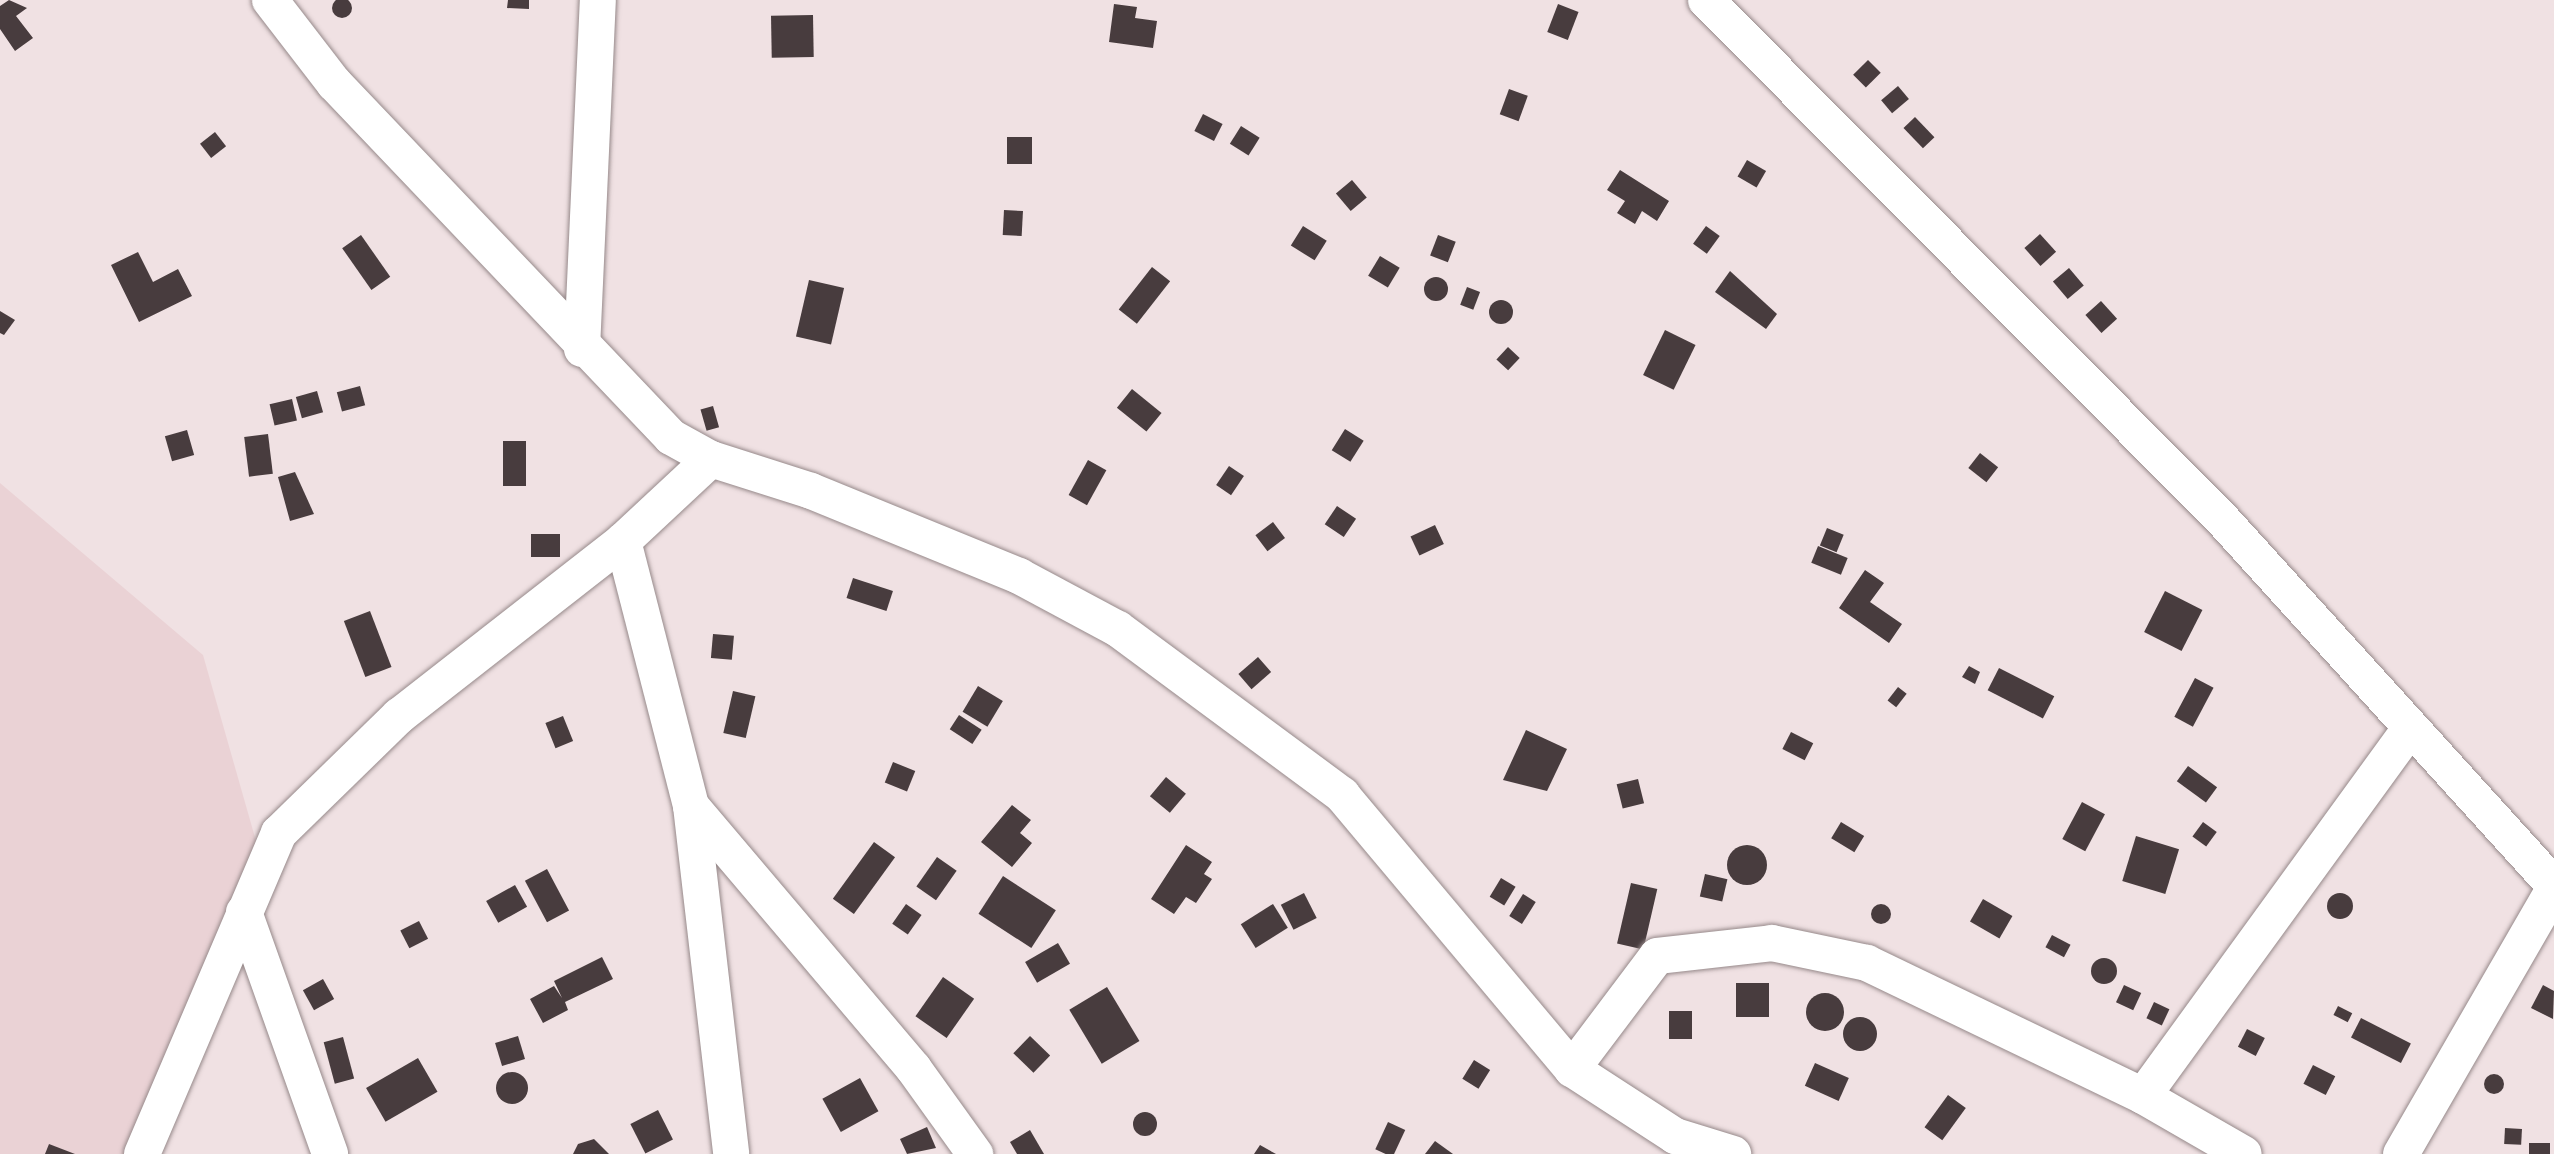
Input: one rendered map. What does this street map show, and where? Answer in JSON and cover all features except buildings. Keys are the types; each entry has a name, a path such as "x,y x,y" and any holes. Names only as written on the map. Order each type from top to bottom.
{"street":[{"path":"270,0 334,83 582,349 671,437 711,459 811,491 1019,576 1118,629 1342,795 1572,1069 1675,1136 1733,1154"},
{"path":"582,349 598,0"},
{"path":"1706,0 2221,518 2554,887 2401,1154"},
{"path":"142,1154 279,833 335,773 623,541 711,459"},
{"path":"623,541 691,806 731,1154"},
{"path":"2143,1096 2410,729"},
{"path":"691,806 914,1069 975,1154"},
{"path":"244,912 330,1154"},
{"path":"1572,1069 1657,956 1772,943 1867,963 2143,1096 2244,1154"}],"shaded area":[{"path":"0,483 203,655 266,876 143,1154 0,1154"}]}
